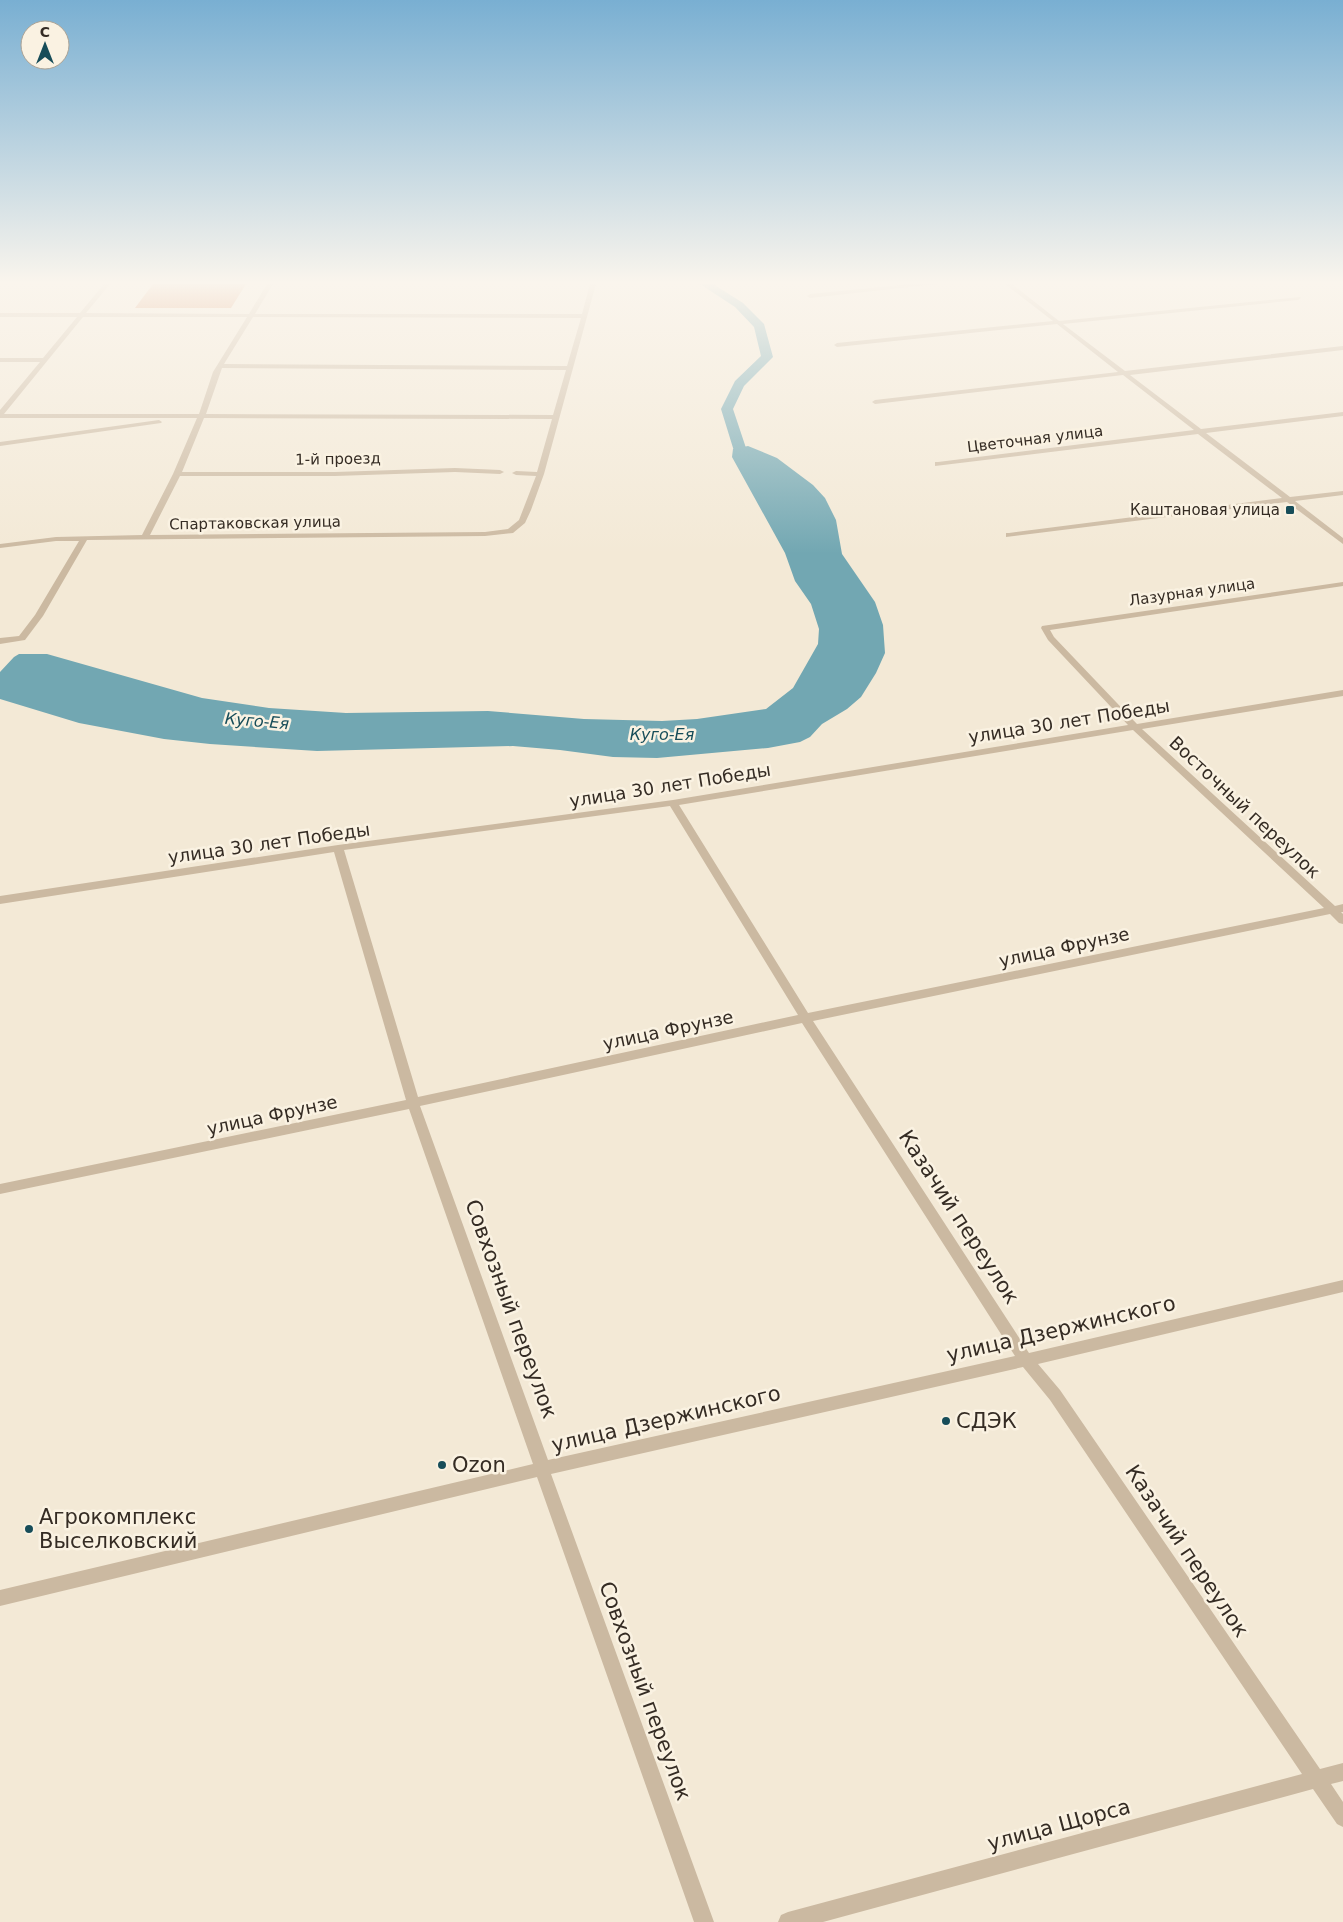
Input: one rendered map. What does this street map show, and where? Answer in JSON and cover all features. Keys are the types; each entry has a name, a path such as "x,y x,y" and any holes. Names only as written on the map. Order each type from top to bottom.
{"street":[{"path":"0,415 34,374"},
{"path":"145,538 177,474 202,416 217,374"},
{"path":"516,473 540,474 568,374"},
{"path":"875,402 1127,374 1199,432 1343,542"},
{"name":"Цветочная улица","path":"938,464 1343,414"},
{"path":"0,415 555,417"},
{"path":"0,444 181,420 194,416"},
{"name":"1-й проезд","path":"177,474 335,474 455,470 500,472"},
{"name":"Спартаковская улица","path":"0,546 56,539 84,538 485,534 510,531 522,520 540,474"},
{"path":"1009,535 1343,493"},
{"path":"0,641 22,638 39,616 84,538"},
{"name":"Лазурная улица","path":"1045,628 1343,584"},
{"name":"Восточный переулок","path":"1045,628 1052,638 1135,727 1338,909 1343,920"},
{"name":"улица 30 лет Победы","path":"0,900 338,848 673,803 1343,693"},
{"name":"Казачий переулок","path":"673,803 806,1018 1026,1360 1055,1395 1343,1818"},
{"name":"Совхозный переулок","path":"338,848 414,1103 542,1469 704,1922"},
{"name":"улица Фрунзе","path":"0,1189 414,1103 806,1018 1338,909"},
{"name":"улица Дзержинского","path":"0,1598 643,1444 1026,1360 1343,1286"},
{"name":"улица Щорса","path":"788,1922 1343,1772"}],"water":[{"path":"748,446 777,458 813,485 825,498 836,520 842,554 875,602 883,625 885,653 876,673 861,697 847,709 822,724 810,737 800,742 768,748 657,758 613,757 513,746 317,751 164,739 79,723 0,699 0,672 14,657 19,654 47,654 202,698 269,708 346,713 488,711 584,719 662,721 697,719 766,709 793,688 818,644 819,629 811,604 795,581 785,553 732,457 733,449"}],"waterway":[{"name":"Куго-Ея","path":"750,374 739,384 727,409 745,464 752,472"}],"place":[{"name":"Каштановая улица","path":"1290,510"},
{"name":"СДЭК","path":"946,1421"},
{"name":"Ozon","path":"442,1465"},
{"name":"Агрокомплекс Выселковский","path":"29,1529"}]}
